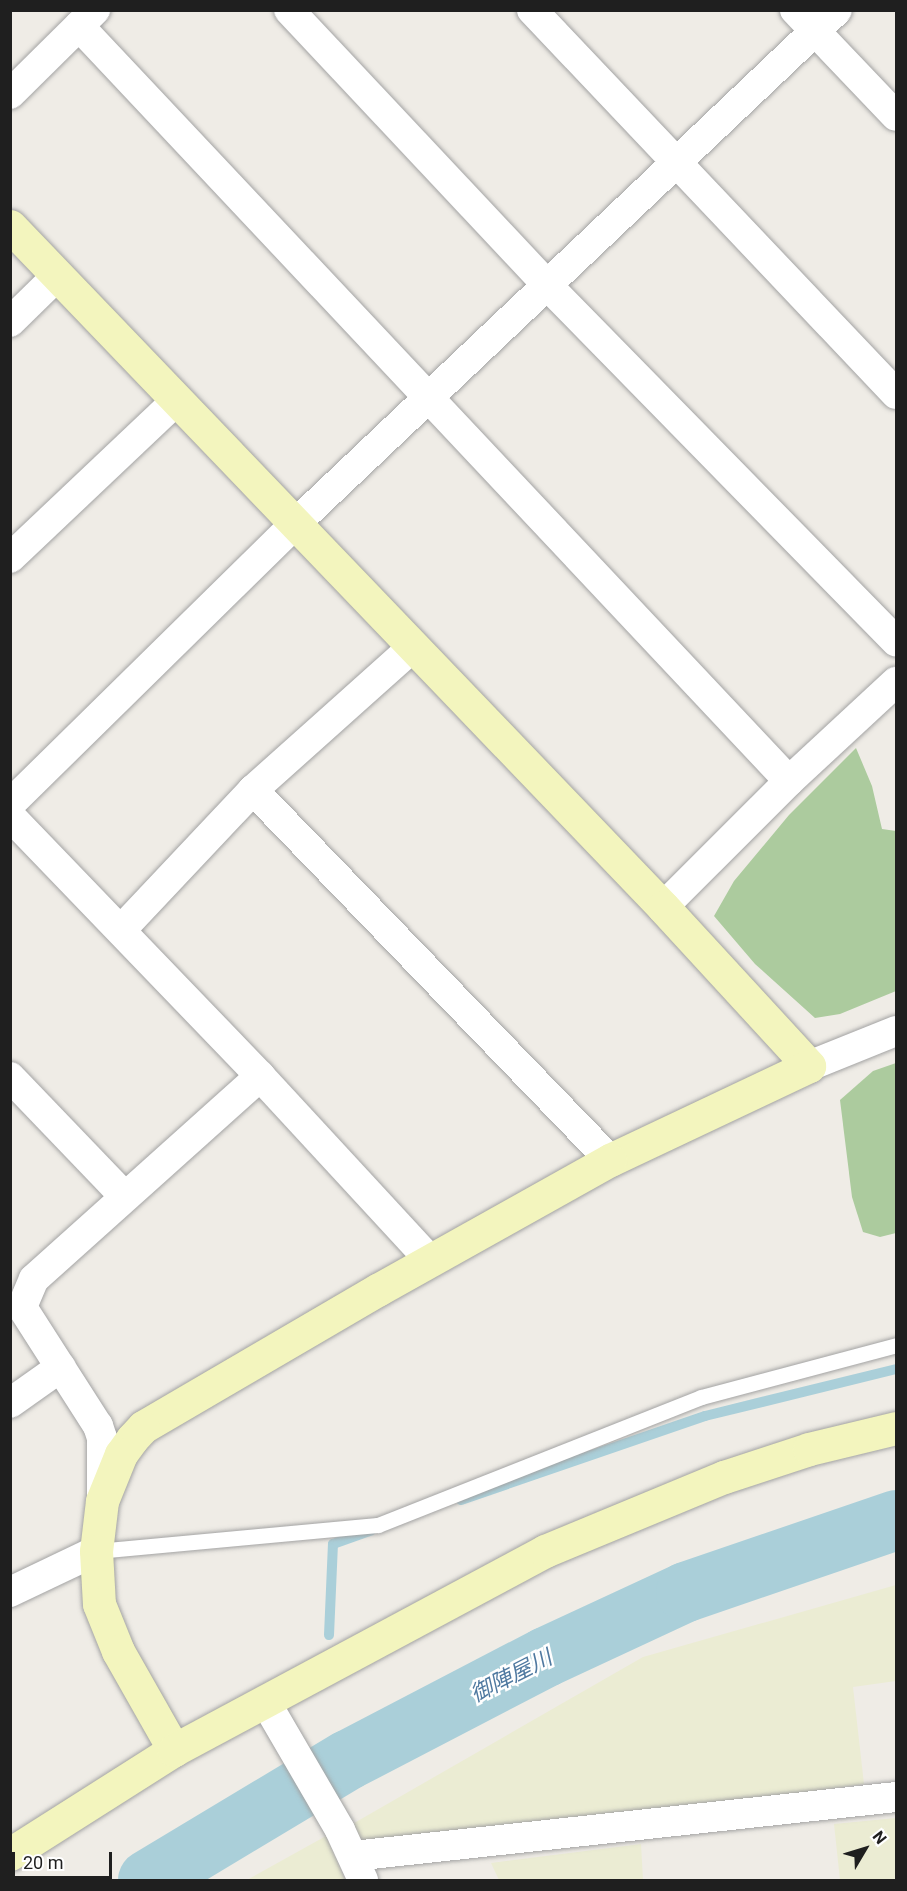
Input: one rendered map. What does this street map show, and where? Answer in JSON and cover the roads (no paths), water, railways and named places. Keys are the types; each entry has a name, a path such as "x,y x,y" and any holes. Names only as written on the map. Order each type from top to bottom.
{"street":[{"path":"288,10 547,285 897,641"},
{"path":"532,10 897,394"},
{"path":"10,804 294,525 428,400 675,162 805,21 837,10"},
{"path":"10,94 87,18 428,400 789,781"},
{"path":"805,21 897,116"},
{"path":"10,225 175,402 663,907 809,1066"},
{"path":"10,322 57,276"},
{"path":"10,558 175,402"},
{"path":"122,930 254,790 412,648"},
{"path":"663,907 789,781 897,682"},
{"path":"254,790 610,1160"},
{"path":"10,816 122,930 430,1260"},
{"path":"102,1501 122,1454 143,1427 430,1260 610,1160 809,1066 897,1031"},
{"path":"174,1750 106,1628 99,1604 96,1551 102,1501 102,1438 61,1367 16,1307 34,1278 123,1195 260,1076"},
{"path":"10,1077 123,1195"},
{"path":"10,1403 61,1367"},
{"path":"10,1854 174,1750 544,1551 724,1476 809,1449 897,1428"},
{"path":"10,1592 96,1551"},
{"path":"265,1701 340,1830 358,1868 897,1797"}],"lane":[{"path":"96,1551 378,1525 702,1397 897,1346"}],"waterway":[{"path":"461,1500 705,1416 896,1369"},
{"name":"御陣屋川","path":"148,1880 348,1760 546,1657 686,1592 896,1520"},
{"path":"329,1635 333,1544 372,1530"}]}
